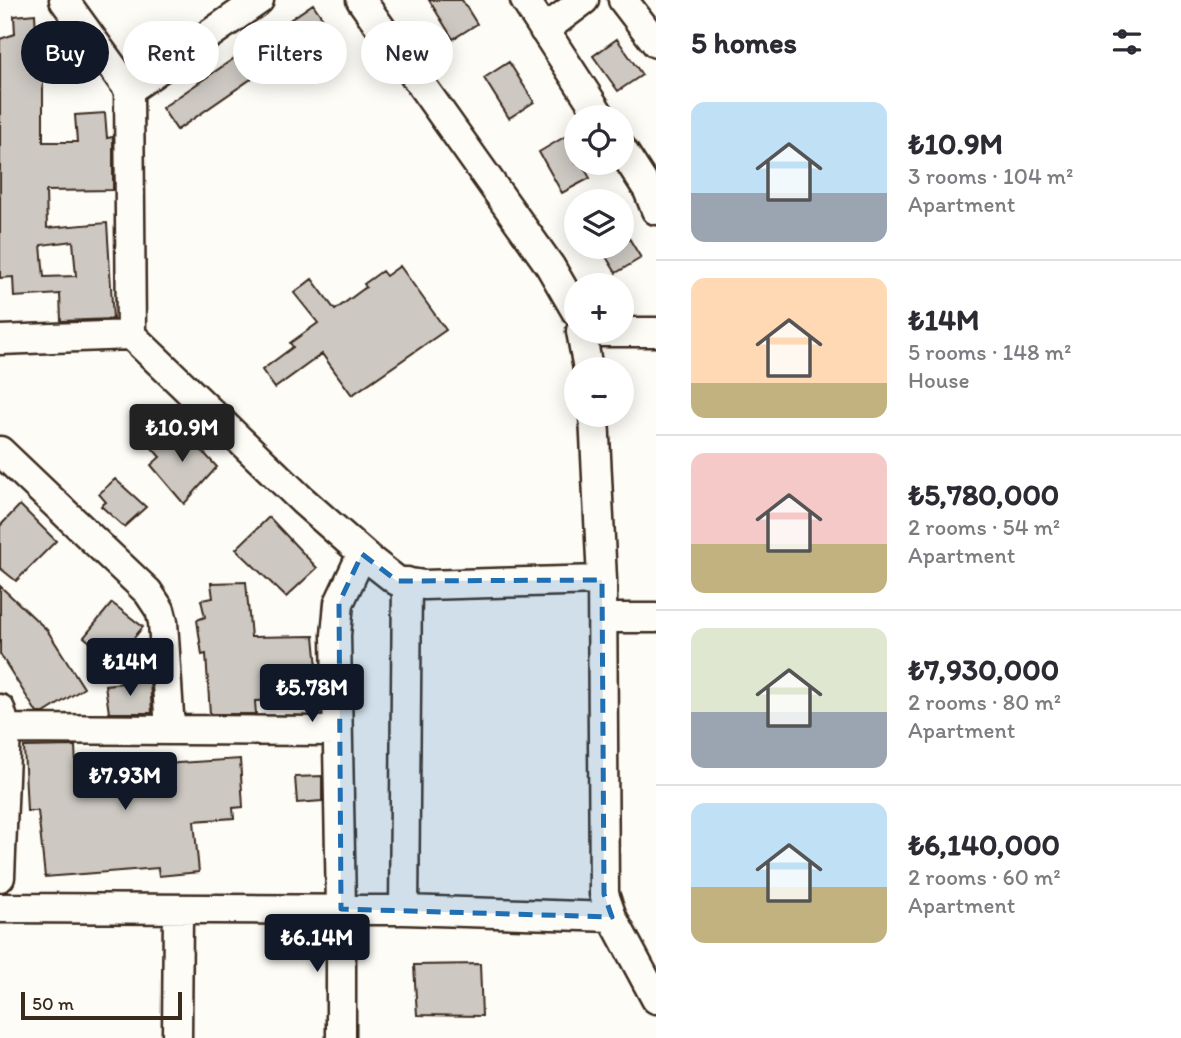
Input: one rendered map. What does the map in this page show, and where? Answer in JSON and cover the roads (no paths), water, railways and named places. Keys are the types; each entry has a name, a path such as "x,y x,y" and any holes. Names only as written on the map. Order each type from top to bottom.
{"street":[{"path":"64,0 129,90 131,335 302,500 362,554 397,581 425,585 602,580"},
{"path":"129,90 259,0"},
{"path":"361,0 550,266 564,294"},
{"path":"525,0 593,105"},
{"path":"544,30 584,0"},
{"path":"623,0 656,43"},
{"path":"634,168 648,190 656,210"},
{"path":"634,330 656,332"},
{"path":"0,340 131,335"},
{"path":"595,427 603,618 604,894 612,917 645,958 656,999"},
{"path":"0,451 148,592 160,610 166,638 170,730"},
{"path":"341,1038 336,635 339,603 362,554"},
{"path":"404,910 407,582"},
{"path":"603,618 656,618"},
{"path":"0,877 3,719 170,730 337,731"},
{"path":"0,908 178,911 341,909 612,917"},
{"path":"177,1038 178,911"}]}
